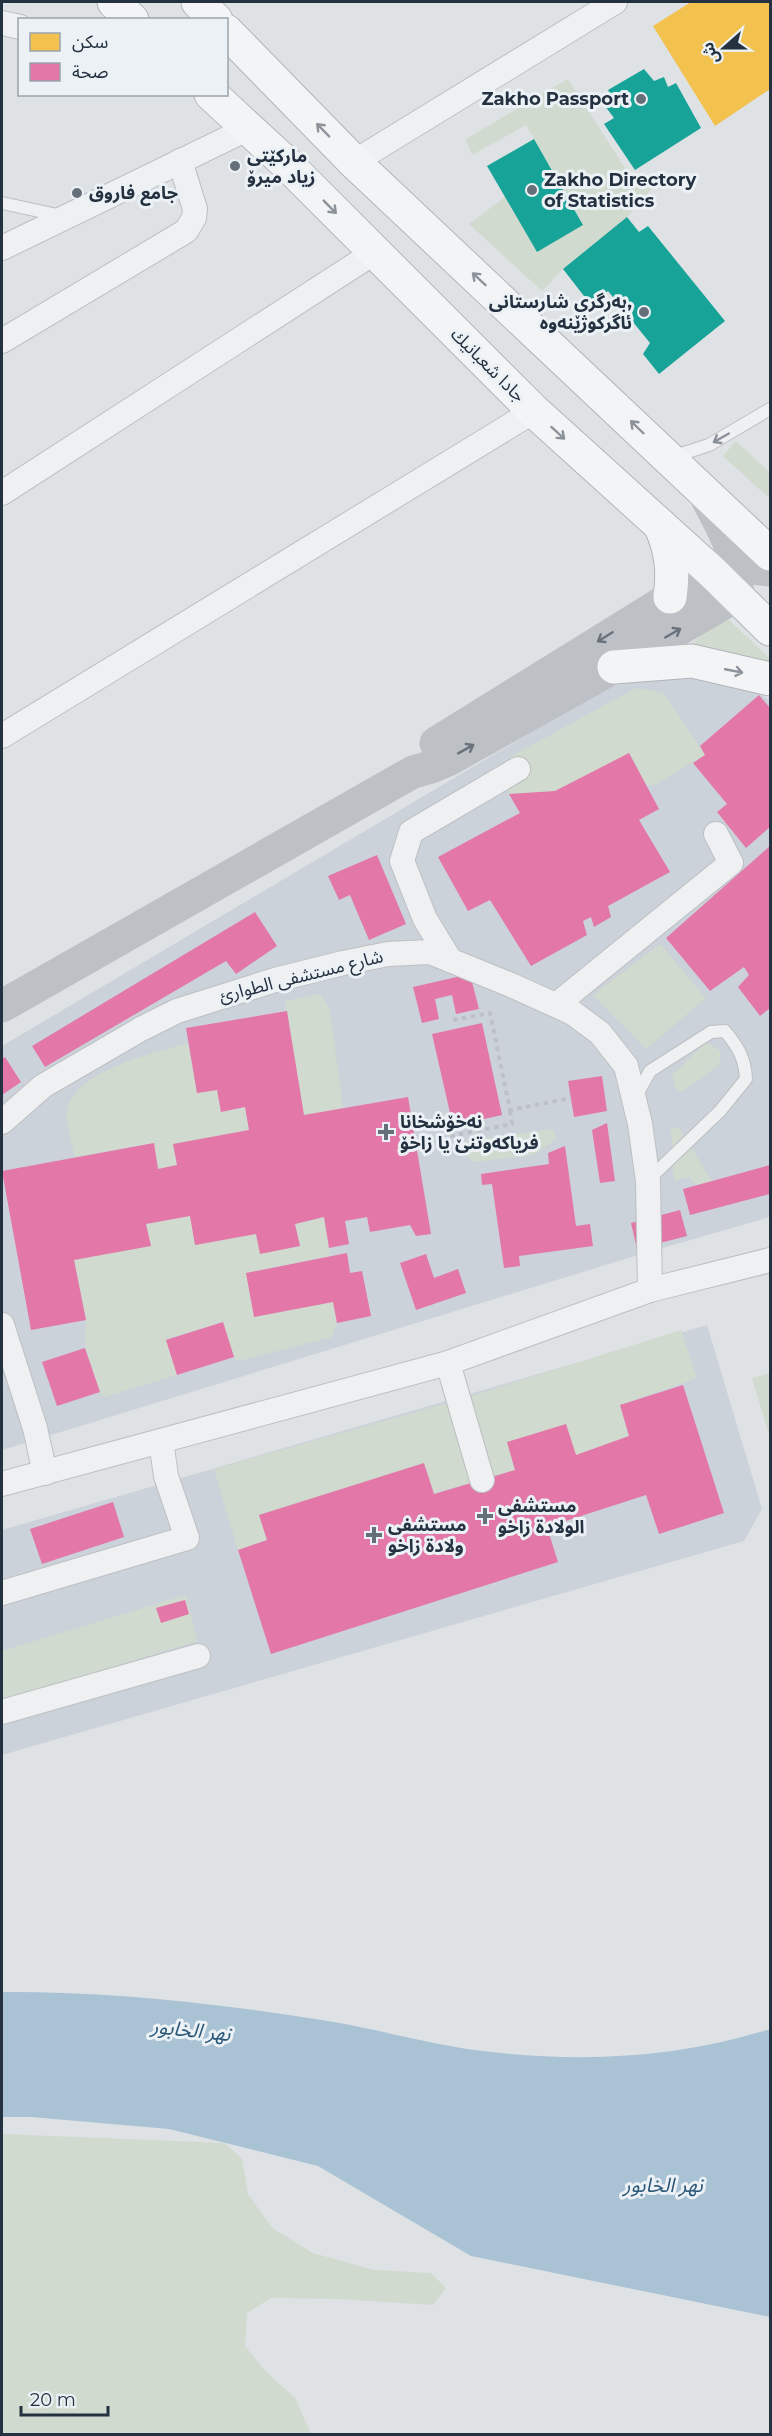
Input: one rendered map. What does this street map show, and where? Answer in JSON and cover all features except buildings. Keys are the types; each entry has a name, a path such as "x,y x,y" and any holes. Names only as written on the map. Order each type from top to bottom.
{"highway":[{"path":"114,2 130,18"},
{"path":"198,2 214,18"},
{"path":"228,33 354,162 771,554"},
{"name":"جادا شعبانيك","path":"213,96 288,165 534,411 660,525 728,578 771,629"},
{"path":"660,525 672,560 673,578 670,597"},
{"path":"614,667 692,661 771,679"}],"street":[{"path":"354,162 615,2"},
{"path":"2,23 18,27"},
{"path":"2,248 247,129"},
{"path":"2,342 186,231 194,218 195,209 180,161"},
{"path":"2,493 375,252"},
{"path":"2,736 534,411"},
{"path":"704,493 727,541 728,578"},
{"path":"412,772 422,754 437,741 670,597 728,578 771,570"},
{"path":"2,1006 412,772 448,760 614,667 728,578"},
{"path":"450,960 425,919 402,861 411,832 518,769"},
{"path":"556,1005 731,862 716,834"},
{"name":"شارع مستشفى الطوارئ","path":"2,1122 43,1086 141,1029 207,1000 343,963 388,954 430,952 573,1013 600,1033 626,1066 648,1181 650,1290"},
{"path":"2,1484 448,1363 650,1290 771,1260"},
{"path":"2,1324 35,1428 45,1473"},
{"path":"448,1363 482,1480"},
{"path":"2,1593 188,1538 166,1476 161,1442"},
{"path":"2,1712 198,1656"}],"lane":[{"path":"2,203 65,217"},
{"path":"669,458 709,445 771,409"},
{"path":"634,1099 650,1071 711,1032 725,1031 737,1046 745,1062 746,1079 720,1111 648,1181"}],"path":[{"path":"450,1136 512,1124 490,1013 453,1020"},
{"path":"510,1110 571,1098"}],"shaded area":[{"path":"568,79 633,181 655,185 627,217 563,269 542,291 469,224 505,197 537,252 583,224 526,125 472,155 466,139"},
{"path":"736,441 770,473 770,499 723,456"},
{"path":"724,615 770,659 770,665 687,648"},
{"name":"نه‌خۆشخانا فرياكه‌وتنێ يا زاخۆ","path":"679,669 753,690 770,700 770,1217 635,1256 2,1450 2,1046 606,688"},
{"path":"636,688 664,693 705,755 656,784 647,786 629,753 556,792 509,794 510,757"},
{"path":"660,944 706,998 646,1049 593,995"},
{"path":"321,994 330,1011 343,1108 304,1115 285,1001"},
{"path":"706,1042 721,1051 719,1065 682,1092 675,1088 672,1075"},
{"path":"188,1043 197,1093 217,1090 221,1112 245,1107 249,1130 173,1144 177,1165 158,1169 153,1143 75,1157 67,1115 73,1096 85,1084 118,1065"},
{"path":"678,1127 712,1181 696,1185 689,1177 674,1181 671,1128"},
{"path":"553,1129 556,1139 534,1155 473,1162 457,1142"},
{"path":"190,1216 196,1245 256,1234 260,1253 300,1246 295,1224 324,1217 330,1256 246,1273 254,1317 333,1302 337,1323 332,1337 238,1361 234,1357 223,1322 166,1339 177,1375 104,1397 100,1392 85,1348 86,1320 74,1260 151,1245 146,1224"},
{"name":"مستشفى ولادة زاخو","path":"707,1325 762,1509 744,1541 2,1755 2,1530"},
{"path":"681,1330 697,1378 620,1405 629,1436 576,1455 566,1425 507,1442 515,1470 238,1550 214,1469 459,1400"},
{"path":"770,1373 770,1438 752,1378"},
{"path":"186,1595 197,1641 2,1701 2,1651"},
{"path":"2,2134 224,2143 242,2158 248,2194 272,2228 313,2253 374,2270 431,2273 446,2288 433,2305 339,2299 271,2298 247,2313 245,2346 266,2372 295,2398 311,2434 2,2434"}],"water":[{"name":"نهر الخابور","path":"2,2019 74,2023 250,2054 463,2078 625,2083 770,2059 770,2317 471,2256 318,2166 169,2129 31,2117 2,2117"}],"waterway":[{"name":"نهر الخابور","path":"2,2018 126,2022 208,2030 331,2048 465,2075 542,2082 619,2082 657,2079 695,2074 770,2056"}],"place":[{"name":"Zakho Passport","path":"641,99"},
{"name":"مارکێتی زیاد میرۆ","path":"235,166"},
{"name":"Zakho Directory of Statistics","path":"532,190"},
{"name":"جامع فاروق","path":"77,193"},
{"name":"بەرگری شارستانی, ئاگرکوژێنەوە","path":"644,312"},
{"name":"نه‌خۆشخانا فرياكه‌وتنێ يا زاخۆ","path":"386,1132"},
{"name":"مستشفى الولادة زاخو","path":"485,1516"},
{"name":"مستشفى ولادة زاخو","path":"374,1535"}]}
